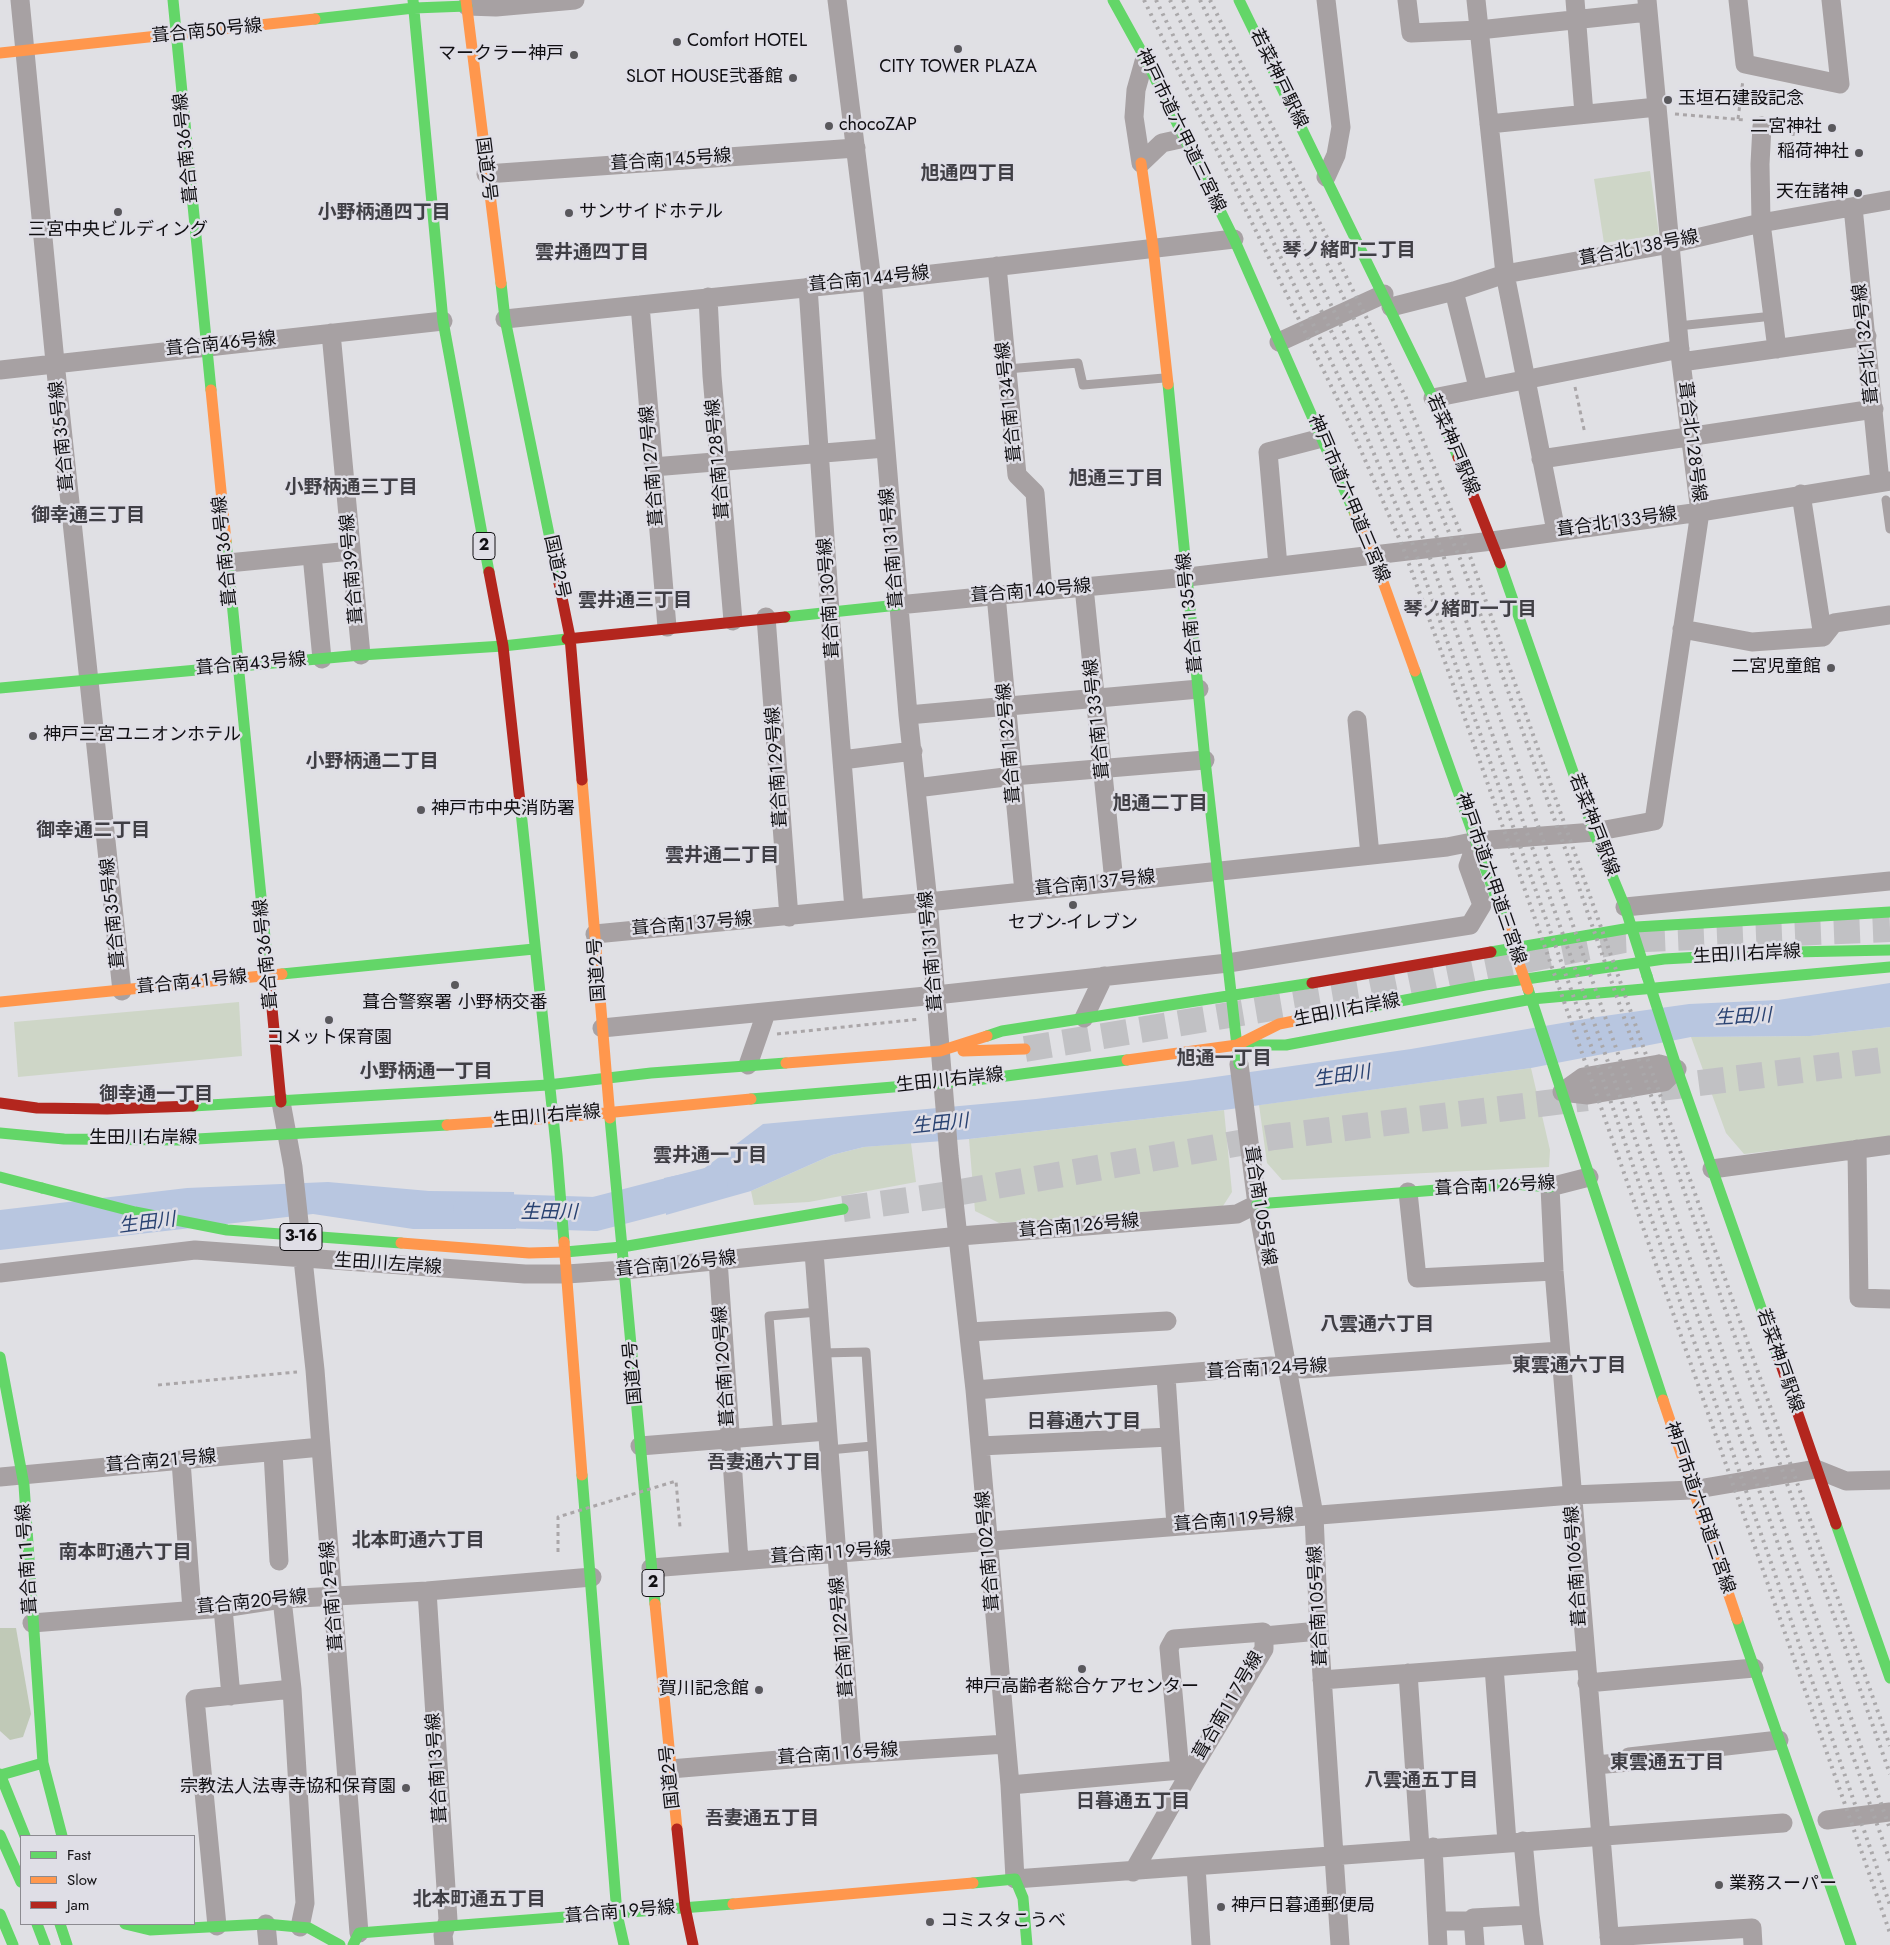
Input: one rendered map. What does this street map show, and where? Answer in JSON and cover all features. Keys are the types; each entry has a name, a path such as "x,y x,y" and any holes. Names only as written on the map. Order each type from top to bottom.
{"main road":[{"name":"葺合南３６号線","path":"173,0 270,974 281,1102"},
{"name":"神戸市道六甲道三宮線","path":"1113,0 1145,58 1234,239 1373,554 1477,841 1530,994 1692,1490 1851,1945"},
{"name":"若菜神戸駅線","path":"1239,0 1387,300 1433,398 1492,541 1594,832 1625,907 1677,1069 1890,1678"},
{"name":"葺合南５０号線","path":"0,53 176,35 413,4 466,3"},
{"name":"国道2号","path":"466,3 505,319 570,638 602,1028 651,1568 684,1908 693,1945"},
{"name":"2","path":"413,4 443,321 503,646 557,1156 592,1577 617,1914 624,1945"},
{"name":"葺合南１３５号線","path":"1141,163 1167,378 1205,760 1239,1064"},
{"name":"葺合南１４０号線","path":"503,646 667,627 898,604"},
{"name":"葺合南４３号線","path":"0,688 361,655 503,646"},
{"name":"生田川右岸線","path":"0,1103 37,1108 107,1109 281,1102 548,1085 748,1065 940,1051 1002,1032 1232,996 1636,927 1890,912"},
{"name":"葺合南４１号線","path":"0,1002 534,949"},
{"name":"生田川右岸線","path":"0,1133 64,1139 179,1140 552,1118 611,1112 944,1089 976,1080 1237,1045 1279,1024 1485,984 1664,959 1792,952 1890,950"},
{"path":"1237,1045 1286,1045 1530,994 1650,988 1890,967"},
{"path":"940,1051 1025,1050"},
{"name":"3-16","path":"0,1177 135,1212 227,1230 510,1252 565,1252"},
{"name":"葺合南１２６号線","path":"1258,1204 1514,1184 1550,1187"},
{"path":"565,1252 622,1247 843,1209"},
{"name":"葺合南１１号線","path":"0,1357 22,1475 43,1763 62,1835"},
{"path":"25,1835 0,1774 43,1763"},
{"path":"0,1835 20,1880"},
{"name":"葺合南１９号線","path":"356,1939 445,1936 617,1914 1015,1879"},
{"name":"葺合南１０２号線","path":"1015,1879 1023,1898 1027,1945"},
{"path":"0,1914 13,1945"},
{"path":"129,1925 150,1930 266,1924 300,1927 309,1928 340,1945"},
{"path":"37,1925 45,1945"},
{"path":"60,1925 67,1945"}],"street":[{"name":"葺合南３５号線","path":"20,0 55,362 122,990"},
{"path":"466,3 496,7 575,0"},
{"name":"葺合南１３１号線","path":"837,0 872,281 898,604 928,902 949,1156"},
{"path":"1326,0 1341,127 1336,155 1326,177"},
{"path":"1407,0 1411,34 1577,21 1647,6"},
{"path":"1476,0 1506,274 1525,380 1556,531"},
{"path":"1576,0 1584,114"},
{"path":"1738,0 1745,64 1840,84 1831,0"},
{"name":"葺合北１２８号線","path":"1594,832 1654,821 1700,512 1680,356 1647,6"},
{"name":"葺合南１３５号線","path":"1141,163 1134,117 1136,90 1145,58"},
{"path":"1489,124 1657,107"},
{"path":"1762,123 1760,164 1761,222 1778,349"},
{"path":"1141,163 1162,143 1184,138"},
{"name":"葺合南１４５号線","path":"486,174 856,148"},
{"name":"葺合北１３８号線","path":"1280,342 1387,300 1454,291 1506,274 1670,244 1761,222 1890,200"},
{"name":"葺合北１３２号線","path":"1853,207 1874,408 1885,488"},
{"name":"葺合南１４４号線","path":"505,319 708,296 872,281 1152,247 1234,239"},
{"name":"葺合南１３４号線","path":"997,266 1017,475 1035,493 1043,590"},
{"name":"葺合南１３０号線","path":"808,287 830,612 854,909"},
{"path":"1454,291 1478,388"},
{"name":"葺合南１２８号線","path":"708,296 712,376 733,621"},
{"name":"葺合南１２７号線","path":"640,305 667,627"},
{"name":"葺合南４６号線","path":"0,370 55,362 443,321"},
{"name":"葺合南３９号線","path":"331,333 361,655"},
{"path":"1433,398 1571,369 1680,356 1778,349 1867,336"},
{"path":"1541,459 1874,408"},
{"path":"1278,566 1268,452 1322,438"},
{"path":"653,468 720,460 885,448"},
{"name":"葺合北１３３号線","path":"1492,541 1700,512 1801,494 1885,488"},
{"path":"1801,494 1823,637"},
{"name":"葺合南１４０号線","path":"898,604 1188,577 1492,541"},
{"path":"228,564 351,551"},
{"path":"312,555 322,659"},
{"name":"葺合南１３３号線","path":"1084,587 1104,768 1114,882"},
{"name":"葺合南１３２号線","path":"996,595 1024,892"},
{"path":"1682,629 1752,642 1823,637 1834,623 1890,615"},
{"name":"葺合南１２９号線","path":"766,617 789,917"},
{"path":"908,716 1007,705 1199,690"},
{"path":"1357,720 1370,854"},
{"path":"842,760 913,751"},
{"path":"916,788 1013,776 1205,760"},
{"name":"葺合南１３７号線","path":"595,934 789,917 1447,846 1477,841 1594,832"},
{"path":"602,1028 766,1013 1228,963 1470,925 1482,905 1468,866 1477,841"},
{"path":"1625,907 1890,881"},
{"path":"1084,1018 1104,976"},
{"path":"748,1065 766,1013"},
{"name":"葺合南１０５号線","path":"1239,1064 1258,1204 1286,1368 1314,1515 1319,1631 1340,1945"},
{"path":"1562,1092 1588,1095 1664,1082 1677,1069"},
{"name":"葺合南１２号線","path":"281,1102 293,1167 315,1370 333,1595 356,1939"},
{"path":"1712,1170 1890,1145"},
{"path":"1857,1149 1859,1298 1890,1299"},
{"name":"葺合南１０２号線","path":"949,1156 960,1236 975,1390 1010,1785 1015,1879"},
{"name":"葺合南１２６号線","path":"1550,1187 1589,1176"},
{"name":"葺合南１０６号線","path":"1550,1187 1554,1271 1584,1660 1595,1765 1609,1941"},
{"path":"1408,1192 1417,1278 1554,1271"},
{"name":"葺合南１２６号線","path":"567,1274 814,1252 960,1236 1237,1214 1258,1204"},
{"name":"生田川左岸線","path":"0,1273 195,1250 303,1260 525,1274 567,1274"},
{"name":"葺合南１２２号線","path":"814,1252 852,1754"},
{"name":"葺合南１２０号線","path":"718,1260 739,1561"},
{"path":"969,1332 1167,1321"},
{"name":"葺合南１２４号線","path":"975,1390 1271,1366 1304,1369 1560,1351"},
{"path":"1166,1376 1176,1526"},
{"path":"640,1446 827,1430"},
{"path":"980,1446 1170,1437"},
{"name":"葺合南２１号線","path":"0,1477 321,1447"},
{"path":"273,1452 279,1561"},
{"path":"181,1461 192,1610"},
{"path":"1816,1469 1846,1481 1890,1480"},
{"name":"葺合南１１９号線","path":"651,1568 1572,1495 1692,1490 1816,1469"},
{"name":"葺合南２０号線","path":"32,1623 223,1608 282,1599 427,1591 592,1577"},
{"name":"葺合南１３号線","path":"427,1591 448,1920 445,1936"},
{"path":"282,1599 292,1689 305,1904 300,1927"},
{"path":"223,1608 231,1696"},
{"name":"葺合南１１７号線","path":"1010,1785 1186,1770 1264,1649 1264,1636 1319,1631"},
{"path":"1133,1872 1186,1770 1169,1648 1174,1639 1263,1632 1264,1636"},
{"path":"1322,1680 1584,1660"},
{"path":"1494,1667 1515,1841 1534,1945"},
{"path":"1587,1683 1754,1668"},
{"path":"1408,1674 1426,1848 1437,1921 1438,1945"},
{"path":"216,1926 195,1699 292,1689"},
{"path":"1595,1765 1630,1762 1629,1757 1779,1740"},
{"name":"葺合南１１６号線","path":"670,1769 1006,1744"},
{"path":"1827,1820 1890,1812"},
{"path":"1015,1879 1133,1872 1515,1841 1783,1823"},
{"path":"1196,1866 1201,1945"},
{"path":"1474,1945 1473,1918 1530,1915"},
{"path":"1437,1921 1473,1921"},
{"path":"266,1924 268,1945"},
{"path":"1609,1941 1685,1939 1752,1928 1753,1945"}],"lane":[{"path":"1678,326 1773,316"},
{"path":"1007,369 1078,363 1083,386 1167,378"},
{"path":"1885,488 1890,529"},
{"path":"778,1435 769,1316 818,1312"},
{"path":"822,1353 866,1352 879,1550"},
{"path":"828,1450 872,1446"}],"path":[{"path":"1738,120 1744,76"},
{"path":"1677,114 1812,126"},
{"path":"1794,124 1792,148 1848,153"},
{"path":"1571,369 1589,451"},
{"path":"158,1384 315,1370"},
{"path":"558,1552 558,1517 676,1481 680,1527"}],"green space":[{"path":"1650,171 1659,235 1604,243 1594,179"},
{"path":"239,1002 242,1056 18,1077 14,1022"},
{"path":"1890,1027 1890,1137 1744,1154 1726,1133 1691,1037 1810,1036"},
{"path":"1531,1068 1550,1150 1549,1167 1282,1180 1267,1163 1259,1105"},
{"path":"1224,1110 1232,1192 1223,1206 999,1223 975,1211 969,1139"},
{"path":"911,1143 916,1182 809,1202 754,1205 751,1191 832,1155 864,1147"},
{"path":"0,1628 16,1628 31,1714 23,1737 10,1740 0,1731"}],"water":[{"path":"1890,983 1890,1027 1810,1036 1691,1037 1531,1068 1224,1110 969,1139 864,1147 832,1155 751,1191 666,1215 664,1178 702,1170 763,1124 1036,1099 1187,1081 1411,1049 1597,1017 1689,1004 1778,1000"},
{"path":"328,1182 429,1191 514,1192 516,1229 413,1229 313,1214 0,1250 0,1210 187,1188"}],"waterway":[{"name":"生田川","path":"470,1210 595,1214 711,1184"}],"tunnel":[{"path":"1025,1049 1368,992 1624,940 1890,929"},
{"path":"1660,1088 1890,1059"},
{"path":"843,1209 944,1195 1274,1137 1587,1098"}],"railway":[{"path":"1144,0 1349,423 1402,545 1449,673 1890,1933"},
{"path":"1156,0 1359,419 1412,542 1606,1088 1890,1905"},
{"path":"1170,0 1371,413 1423,538 1890,1861"},
{"path":"1183,0 1381,408 1435,532 1890,1829"},
{"path":"1200,0 1394,402 1461,561 1575,876 1724,1306 1890,1774"},
{"path":"1210,0 1406,398 1471,559 1890,1746"}],"traffic: fast":[{"path":"173,0 211,390"},
{"path":"413,0 443,321 489,572"},
{"path":"1113,0 1145,58 1234,239 1355,514"},
{"path":"1239,0 1433,398 1458,457"},
{"path":"315,19 414,8 467,6"},
{"path":"501,283 505,319 559,583"},
{"path":"1168,384 1205,760 1239,1064"},
{"path":"226,541 270,988"},
{"path":"1500,563 1594,832 1625,907"},
{"path":"785,617 898,605"},
{"path":"0,688 361,655 503,646 567,639"},
{"path":"1415,671 1508,932"},
{"path":"520,802 557,1155 564,1242"},
{"path":"1625,907 1647,976"},
{"path":"1491,952 1636,927 1890,912"},
{"path":"282,974 534,949"},
{"path":"1294,1021 1485,985 1664,959 1792,952 1890,950"},
{"path":"1241,1045 1286,1045 1532,999 1890,967"},
{"path":"1647,976 1677,1069 1779,1359"},
{"path":"987,1036 1002,1031 1312,983"},
{"path":"1528,989 1663,1400"},
{"path":"751,1099 976,1080 1127,1060"},
{"path":"193,1106 548,1085 651,1073 786,1063"},
{"path":"610,1118 655,1604"},
{"path":"0,1133 64,1139 179,1140 447,1125"},
{"path":"0,1177 42,1188"},
{"path":"1257,1204 1514,1184 1550,1187"},
{"path":"42,1188 135,1212 227,1230 401,1243"},
{"path":"565,1252 622,1247 843,1209"},
{"path":"0,1357 24,1485 43,1763"},
{"path":"582,1475 617,1914 624,1945"},
{"path":"1836,1524 1890,1678"},
{"path":"1737,1619 1851,1945"},
{"path":"1,1775 43,1763 62,1835"},
{"path":"0,1774 25,1835"},
{"path":"0,1835 20,1880"},
{"path":"973,1883 1015,1879 1023,1898 1027,1945"},
{"path":"353,1945 359,1933 733,1904"},
{"path":"0,1914 13,1945"},
{"path":"129,1925 150,1930 266,1924 309,1928 340,1945"},
{"path":"37,1925 45,1945"},
{"path":"60,1925 67,1945"}],"traffic: slow":[{"path":"466,0 501,283"},
{"path":"0,53 315,19"},
{"path":"1141,163 1153,247 1168,384"},
{"path":"211,390 226,541"},
{"path":"1355,514 1373,554 1415,671"},
{"path":"582,780 610,1118"},
{"path":"1508,932 1528,989"},
{"path":"0,1002 282,974"},
{"path":"1127,1060 1237,1045 1279,1024 1294,1021"},
{"path":"786,1063 940,1051 987,1036"},
{"path":"963,1051 1025,1049"},
{"path":"447,1125 552,1118 751,1099"},
{"path":"564,1242 582,1475"},
{"path":"401,1243 529,1253 565,1252"},
{"path":"1663,1400 1737,1619"},
{"path":"655,1604 677,1829"},
{"path":"733,1904 973,1883"}],"traffic: jam":[{"path":"1458,457 1500,563"},
{"path":"489,572 503,646 520,802"},
{"path":"559,583 570,637 582,780"},
{"path":"567,639 785,617"},
{"path":"1312,983 1491,952"},
{"path":"270,988 281,1102"},
{"path":"0,1103 37,1108 107,1109 193,1106"},
{"path":"1779,1359 1836,1524"},
{"path":"677,1829 685,1907 693,1945"}],"place":[{"name":"Comfort HOTEL","path":"677,42"},
{"name":"CITY TOWER PLAZA","path":"958,49"},
{"name":"マークラー神戸","path":"574,55"},
{"name":"SLOT HOUSE弐番館","path":"793,78"},
{"name":"玉垣石建設記念","path":"1668,100"},
{"name":"chocoZAP","path":"829,126"},
{"name":"二宮神社","path":"1832,128"},
{"name":"稲荷神社","path":"1859,153"},
{"name":"天在諸神","path":"1858,193"},
{"name":"三宮中央ビルディング","path":"118,212"},
{"name":"サンサイドホテル","path":"569,213"},
{"name":"二宮児童館","path":"1831,668"},
{"name":"神戸三宮ユニオンホテル","path":"33,736"},
{"name":"神戸市中央消防署","path":"421,810"},
{"name":"セブン-イレブン","path":"1073,905"},
{"name":"葺合警察署 小野柄交番","path":"455,985"},
{"name":"コメット保育園","path":"329,1020"},
{"name":"神戸高齢者総合ケアセンター","path":"1082,1669"},
{"name":"賀川記念館","path":"759,1690"},
{"name":"宗教法人法専寺協和保育園","path":"406,1788"},
{"name":"業務スーパー","path":"1719,1885"},
{"name":"神戸日暮通郵便局","path":"1221,1907"},
{"name":"コミスタこうべ","path":"930,1922"}],"district":[{"name":"旭通四丁目","path":"968,174"},
{"name":"小野柄通四丁目","path":"384,213"},
{"name":"琴ノ緒町二丁目","path":"1349,251"},
{"name":"雲井通四丁目","path":"592,253"},
{"name":"旭通三丁目","path":"1116,479"},
{"name":"小野柄通三丁目","path":"351,488"},
{"name":"御幸通三丁目","path":"88,516"},
{"name":"雲井通三丁目","path":"635,601"},
{"name":"琴ノ緒町一丁目","path":"1470,610"},
{"name":"小野柄通二丁目","path":"372,762"},
{"name":"旭通二丁目","path":"1160,804"},
{"name":"御幸通二丁目","path":"93,831"},
{"name":"雲井通二丁目","path":"722,856"},
{"name":"旭通一丁目","path":"1224,1059"},
{"name":"小野柄通一丁目","path":"426,1072"},
{"name":"御幸通一丁目","path":"156,1095"},
{"name":"雲井通一丁目","path":"710,1156"},
{"name":"八雲通六丁目","path":"1377,1325"},
{"name":"東雲通六丁目","path":"1569,1366"},
{"name":"日暮通六丁目","path":"1084,1422"},
{"name":"吾妻通六丁目","path":"764,1463"},
{"name":"北本町通六丁目","path":"418,1541"},
{"name":"南本町通六丁目","path":"125,1553"},
{"name":"東雲通五丁目","path":"1667,1763"},
{"name":"八雲通五丁目","path":"1421,1781"},
{"name":"日暮通五丁目","path":"1133,1802"},
{"name":"吾妻通五丁目","path":"762,1819"},
{"name":"北本町通五丁目","path":"479,1900"}]}
